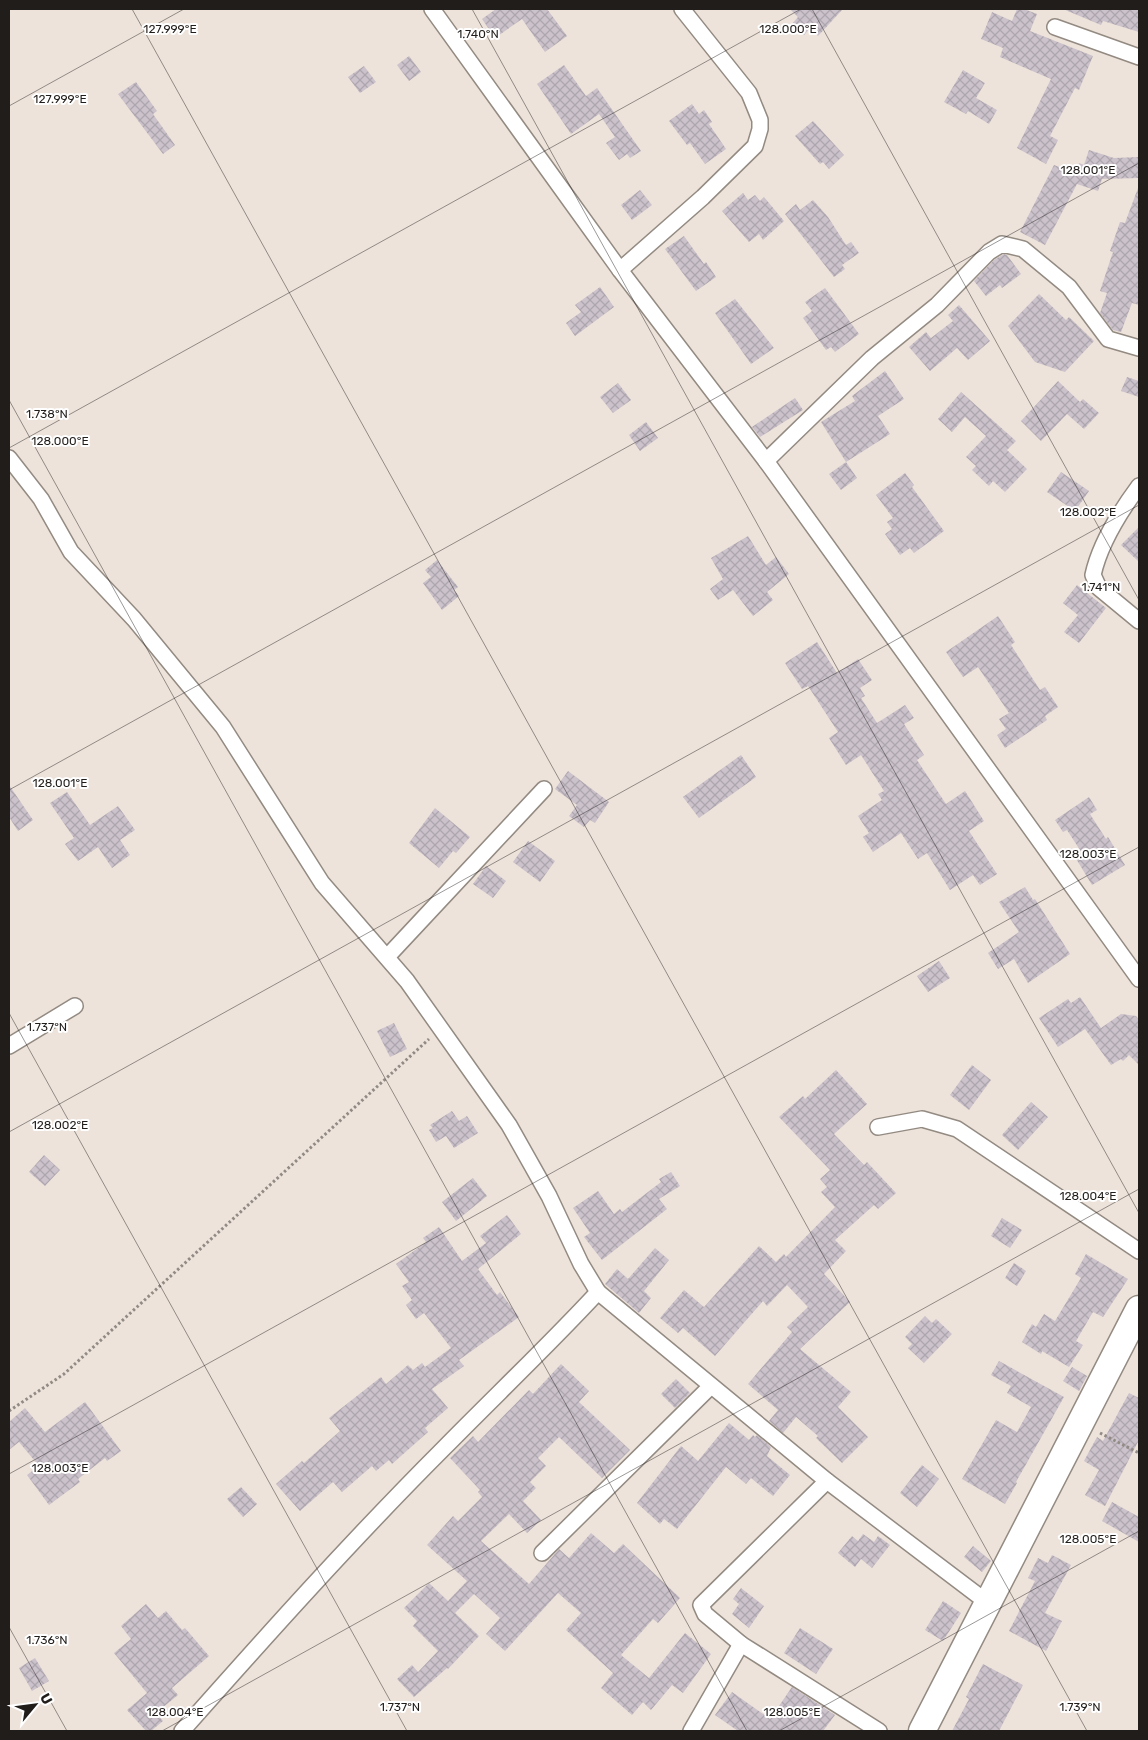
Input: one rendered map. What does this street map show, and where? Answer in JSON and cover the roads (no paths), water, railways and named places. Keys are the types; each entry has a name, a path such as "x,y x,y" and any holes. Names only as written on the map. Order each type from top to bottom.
{"highway":[{"path":"922,1731 1139,1309"}],"street":[{"path":"432,9 620,270 766,461 1139,979"},
{"path":"620,270 703,198 755,146 760,129 756,108 749,93 682,9"},
{"path":"1054,27 1139,58"},
{"path":"766,461 872,358 937,305 989,252 1002,244 1022,249 1069,287 1108,338 1139,348"},
{"path":"9,458 41,500 71,552 134,619 223,727 322,882 387,957 509,1125 598,1292 826,1481 988,1603"},
{"path":"1139,486 1124,507 1097,557 1093,575 1099,588 1139,621"},
{"path":"387,957 544,789"},
{"path":"9,1046 75,1006"},
{"path":"878,1127 922,1119 957,1129 1139,1250"},
{"path":"182,1731 323,1575 444,1448 510,1384 598,1292"},
{"path":"542,1553 711,1386"},
{"path":"826,1481 701,1605 705,1614 741,1644 879,1731"},
{"path":"691,1731 741,1644"}]}
